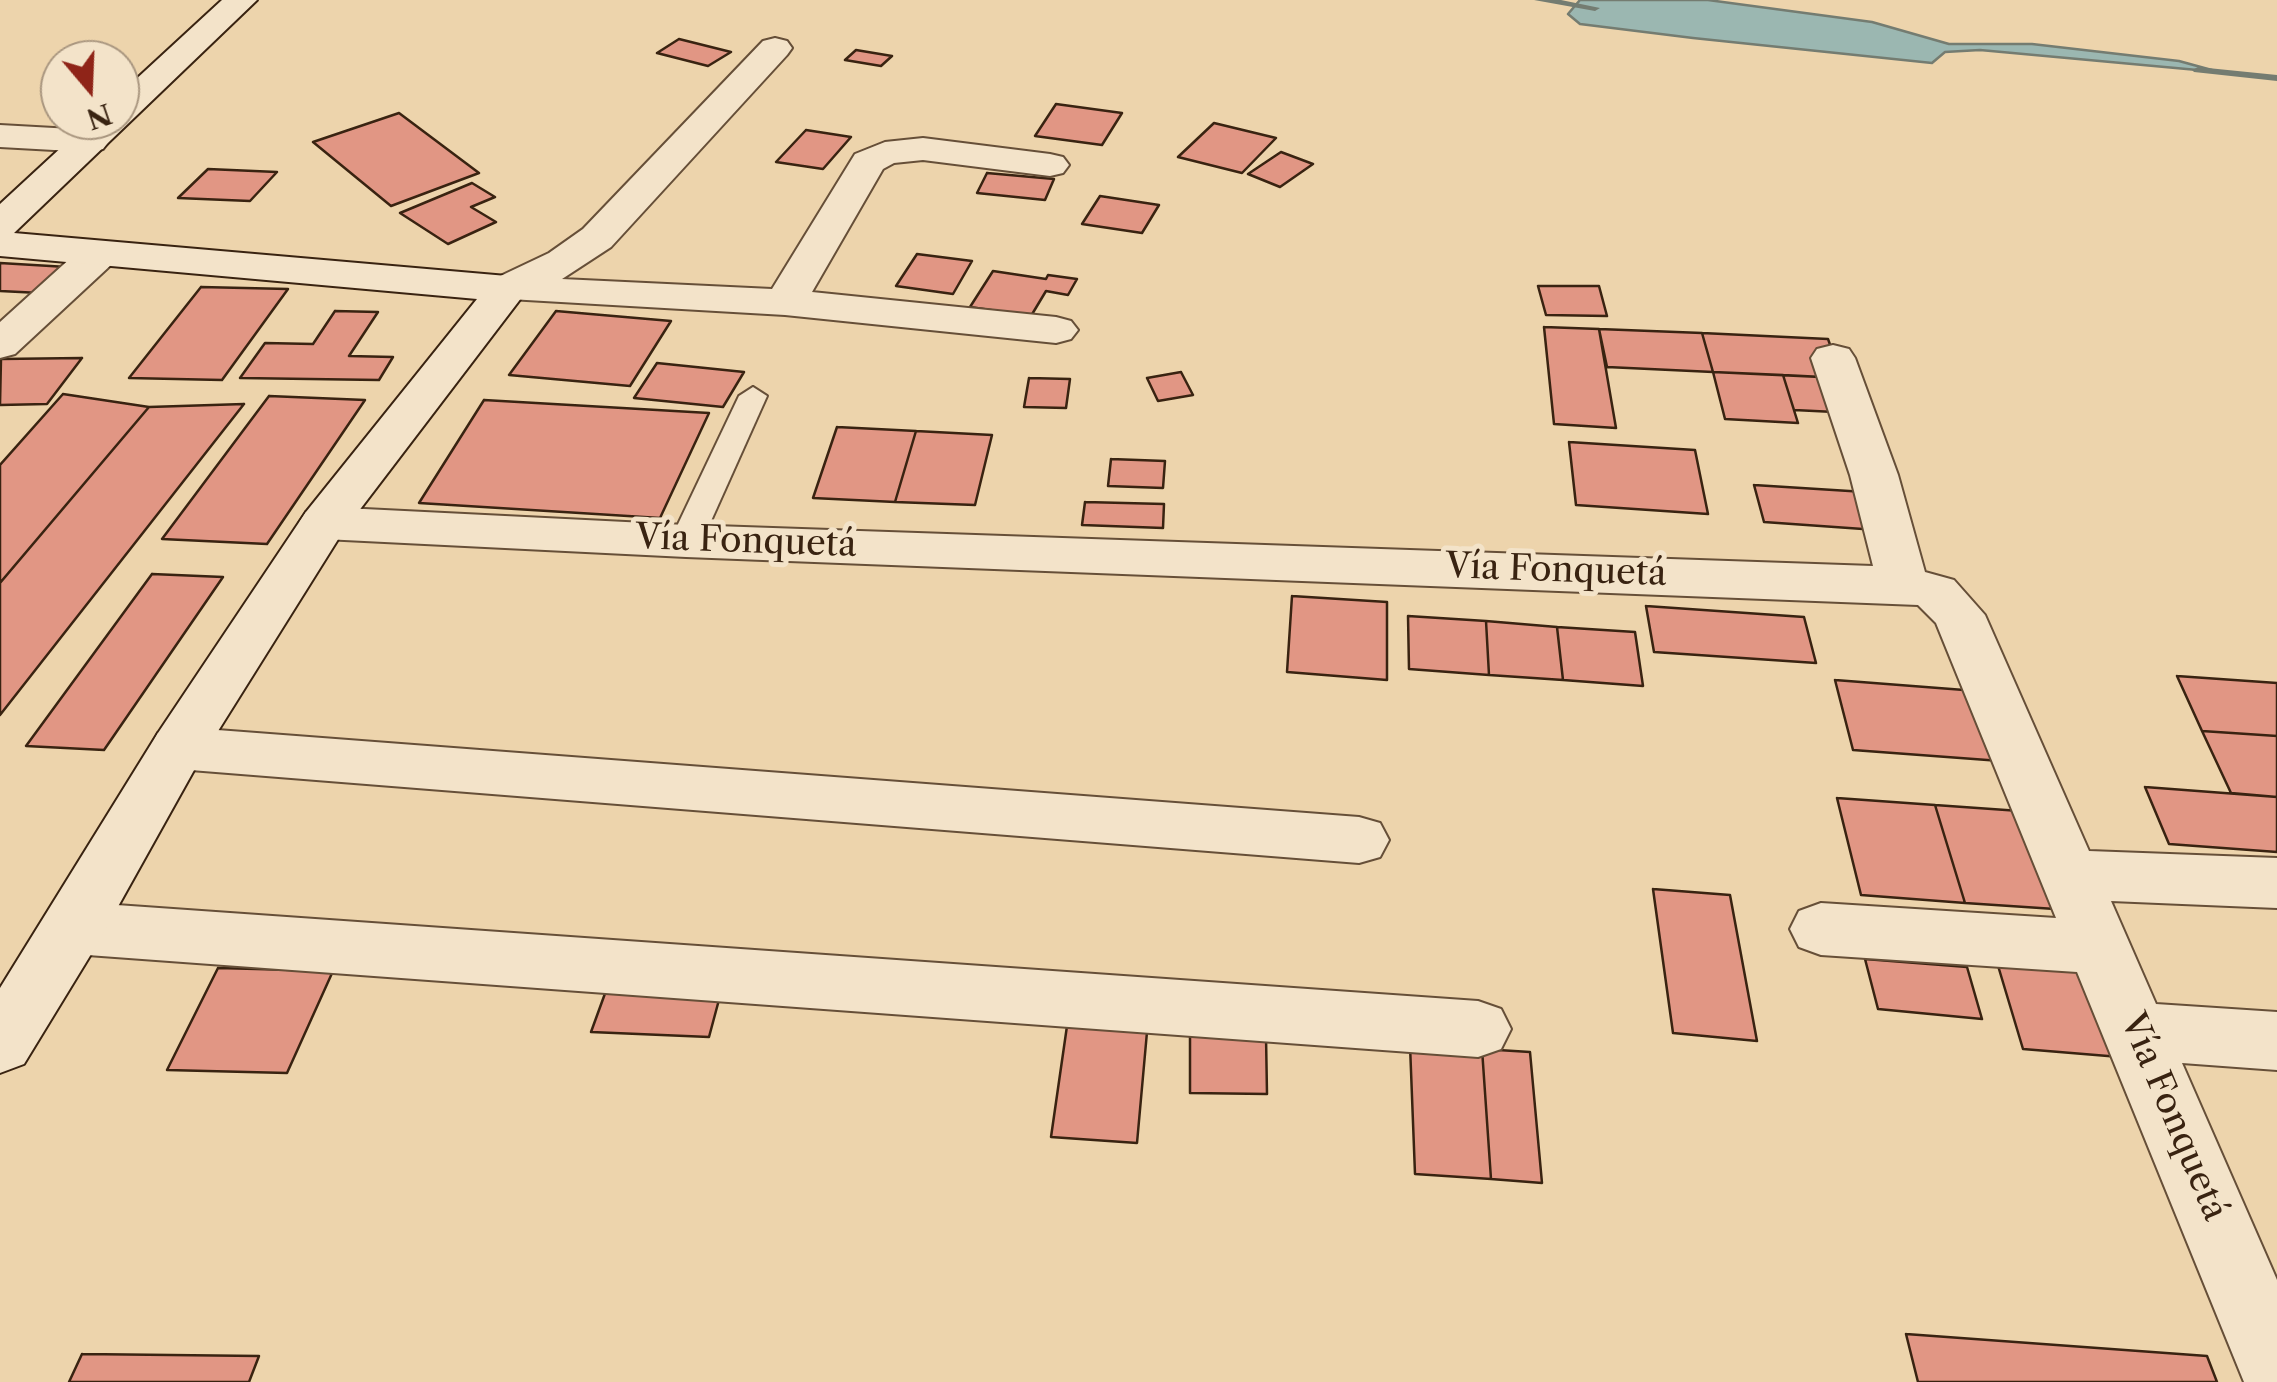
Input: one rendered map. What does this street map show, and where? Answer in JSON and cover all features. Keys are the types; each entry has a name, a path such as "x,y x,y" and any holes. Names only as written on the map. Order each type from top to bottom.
{"street":[{"path":"140,94 240,0"},
{"path":"0,1044 74,928 178,748 324,523 507,289 564,262 597,238 775,48"},
{"path":"0,136 40,134"},
{"path":"0,224 90,140"},
{"path":"785,302 868,162 885,153 923,149 1050,165"},
{"path":"0,244 507,289 785,302 1056,330"},
{"path":"0,346 98,255"},
{"path":"1832,358 1874,475 1902,584"},
{"name":"Vía Fonquetá","path":"324,523 686,541 1902,584 1936,592 1959,615 2277,1369"},
{"path":"178,748 1359,840"},
{"path":"2067,875 2277,883"},
{"path":"74,928 1478,1029"},
{"path":"1821,929 2099,946"},
{"path":"2137,1030 2277,1041"}],"lane":[{"path":"686,541 753,396"}],"water":[{"path":"1580,0 1708,0 1872,22 1949,44 2032,44 2179,61 2219,72 1980,50 1945,52 1932,63 1693,38 1580,24 1568,14"}],"building":[{"path":"679,39 731,52 708,66 657,53"},
{"path":"856,50 892,56 881,66 845,60"},
{"path":"1056,104 1122,113 1102,145 1035,136"},
{"path":"399,113 479,173 391,206 313,142"},
{"path":"1214,123 1276,138 1242,173 1178,157"},
{"path":"806,130 851,137 823,169 776,162"},
{"path":"1281,152 1313,164 1280,187 1248,174"},
{"path":"208,169 277,172 250,201 178,198"},
{"path":"987,173 1054,179 1045,200 977,193"},
{"path":"472,183 495,197 471,207 496,222 448,244 400,213"},
{"path":"1100,196 1159,205 1142,233 1082,224"},
{"path":"917,254 972,261 953,294 896,286"},
{"path":"0,263 67,267 40,293 0,291"},
{"path":"993,271 1077,279 1068,295 1046,291 1031,316 970,307"},
{"path":"1538,286 1599,286 1607,316 1546,315"},
{"path":"201,287 288,289 222,380 129,378"},
{"path":"335,311 378,312 349,356 393,357 379,380 240,378 265,343 313,344"},
{"path":"556,311 671,321 630,386 509,375"},
{"path":"1544,327 1599,329 1616,428 1554,424"},
{"path":"1599,329 1702,333 1713,372 1607,367"},
{"path":"1702,333 1828,339 1842,378 1713,372"},
{"path":"82,358 47,404 0,405 1,359"},
{"path":"657,363 744,372 723,407 634,398"},
{"path":"1181,372 1193,395 1158,401 1147,378"},
{"path":"1713,372 1783,375 1798,423 1725,419"},
{"path":"1783,375 1842,378 1855,413 1794,410"},
{"path":"1029,378 1070,379 1066,408 1024,407"},
{"path":"63,394 149,407 0,583 0,465"},
{"path":"269,396 365,400 267,544 162,539"},
{"path":"484,400 709,413 660,518 419,503"},
{"path":"244,404 0,715 0,583 149,407"},
{"path":"837,427 916,431 895,502 813,498"},
{"path":"916,431 992,435 975,505 895,502"},
{"path":"1569,442 1695,450 1708,514 1576,505"},
{"path":"1111,459 1165,461 1163,488 1108,486"},
{"path":"1754,485 1865,492 1877,530 1764,522"},
{"path":"1085,502 1164,504 1163,528 1082,525"},
{"path":"152,574 223,577 104,750 26,746"},
{"path":"1292,596 1387,602 1387,680 1287,672"},
{"path":"1646,606 1804,617 1816,663 1654,652"},
{"path":"1408,616 1486,621 1489,675 1409,669"},
{"path":"1486,621 1557,627 1563,680 1489,675"},
{"path":"1557,627 1635,632 1643,686 1563,680"},
{"path":"2177,676 2277,683 2277,736 2202,731"},
{"path":"1835,680 1990,692 2014,762 1853,750"},
{"path":"2202,731 2277,736 2277,797 2231,793"},
{"path":"2145,787 2277,797 2277,852 2169,844"},
{"path":"1837,798 1935,805 1965,903 1861,895"},
{"path":"1935,805 2034,812 2070,910 1965,903"},
{"path":"1653,889 1730,895 1757,1041 1673,1033"},
{"path":"1865,959 1967,967 1982,1019 1878,1009"},
{"path":"1996,959 2100,968 2132,1058 2023,1049"},
{"path":"218,968 333,971 287,1073 167,1070"},
{"path":"611,977 724,981 709,1037 591,1032"},
{"path":"1067,1026 1147,1032 1137,1143 1051,1137"},
{"path":"1190,1034 1266,1036 1267,1094 1190,1093"},
{"path":"1410,1045 1482,1049 1491,1179 1415,1174"},
{"path":"1482,1049 1530,1052 1542,1183 1491,1179"},
{"path":"1906,1334 2207,1356 2217,1382 1918,1382"},
{"path":"82,1354 259,1356 249,1382 69,1382"}],"waterway":[{"path":"1539,0 1595,8"},
{"path":"2198,70 2277,78"}]}
